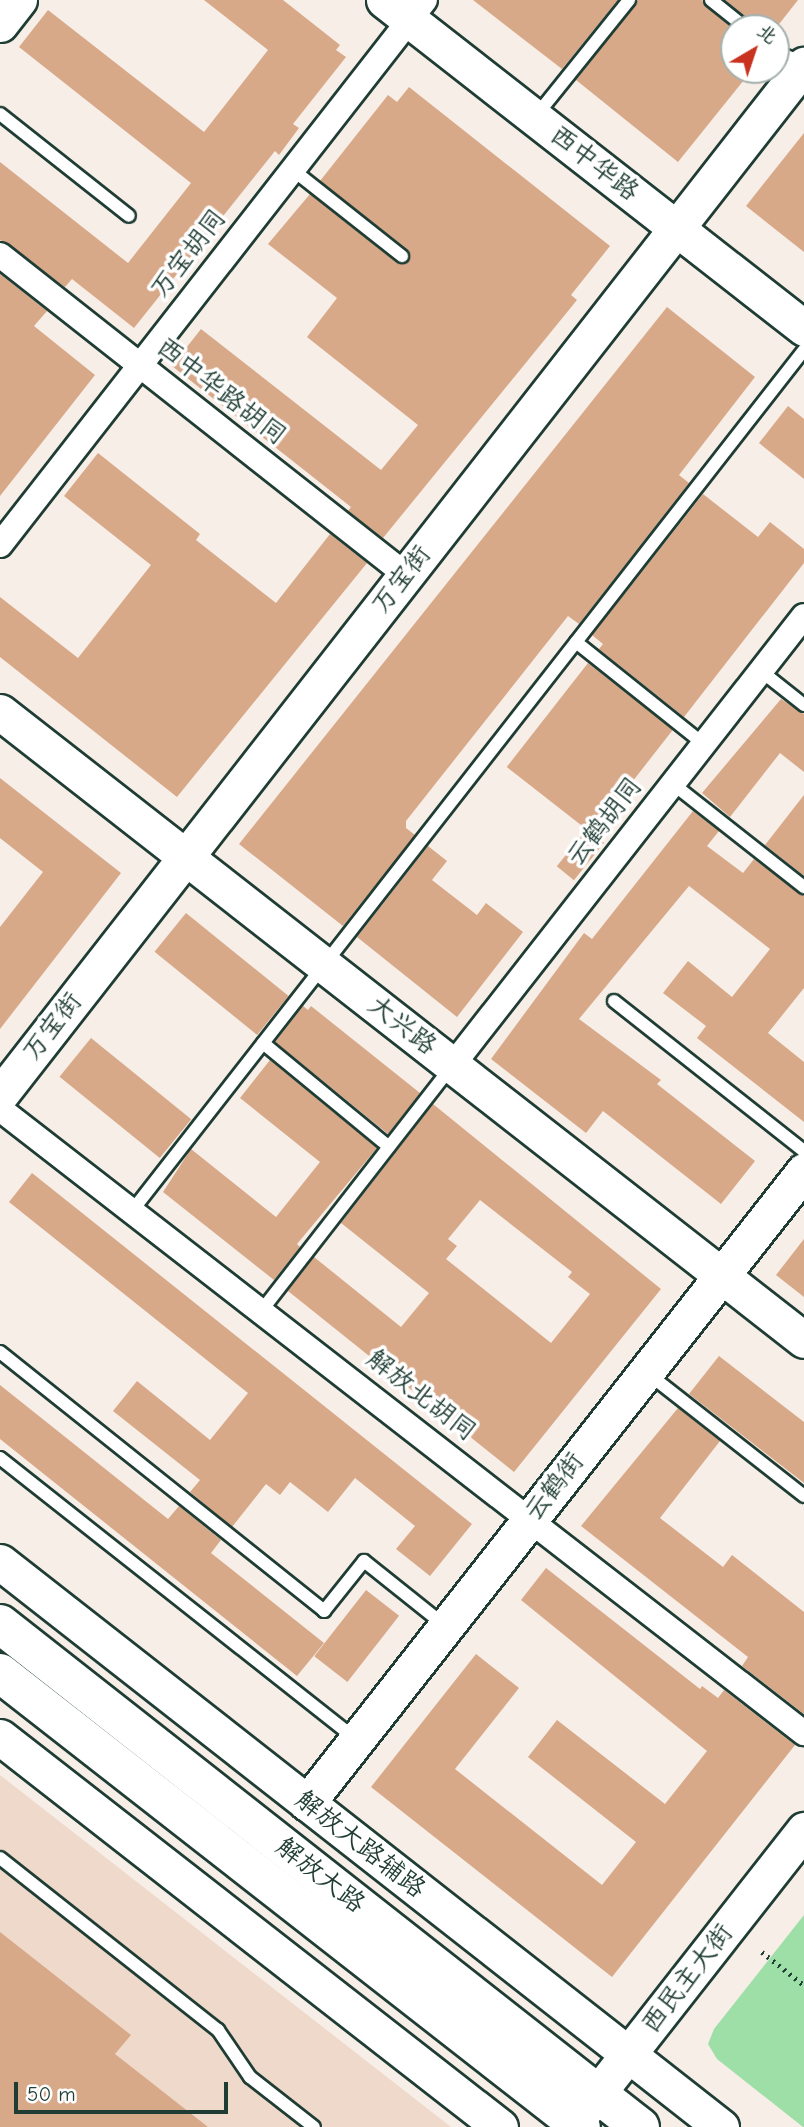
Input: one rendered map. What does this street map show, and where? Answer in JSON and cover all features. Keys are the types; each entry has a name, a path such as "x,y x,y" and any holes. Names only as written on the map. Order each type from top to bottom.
{"main road":[{"name":"解放大路","path":"0,1624 581,2117"},
{"name":"解放大路","path":"0,1673 581,2117 640,2127"}],"street":[{"path":"0,24 19,0"},
{"name":"西中华路","path":"406,7 534,117 804,328"},
{"name":"万宝胡同","path":"0,545 293,170 406,7"},
{"name":"万宝街","path":"0,1095 804,64"},
{"name":"西中华路胡同","path":"0,255 406,575"},
{"name":"云鹤胡同","path":"453,1066 804,616"},
{"name":"大兴路","path":"0,712 804,1339"},
{"name":"解放北胡同","path":"0,1109 531,1518 804,1733"},
{"name":"云鹤街","path":"307,1804 804,1171"},
{"name":"解放大路辅路","path":"0,1562 721,2127"},
{"path":"0,1737 500,2127"},
{"name":"西民主大街","path":"581,2117 804,1830"}],"lane":[{"path":"534,117 629,0"},
{"path":"711,0 729,14"},
{"path":"0,114 130,216"},
{"path":"293,170 402,256"},
{"path":"132,1211 804,350"},
{"path":"576,642 704,744"},
{"path":"761,671 804,705"},
{"path":"673,784 804,887"},
{"path":"614,1001 804,1151"},
{"path":"264,1043 389,1147"},
{"path":"262,1310 453,1066"},
{"path":"0,1352 324,1611 364,1561 446,1627"},
{"path":"646,1372 804,1496"},
{"path":"0,1458 357,1740"},
{"path":"0,1858 218,2030 250,2077 314,2127"}],"path":[{"path":"762,1952 804,1985"}],"shaded area":[{"path":"0,1775 260,1978 451,2127 0,2127"}],"green space":[{"path":"804,1915 803,2127 717,2059 708,2044 714,2029"}],"building":[{"path":"204,0 283,0 340,45 336,50 346,57 293,124 299,128 279,155 275,151 134,328 72,279 65,287 0,240 0,162 128,263 191,183 19,47 48,10 204,132 268,50"},
{"path":"473,0 618,0 562,69"},
{"path":"638,0 702,0 720,17 720,84 741,84 678,162 576,80"},
{"path":"725,0 798,0 787,14 740,14"},
{"path":"409,87 610,246 571,295 577,300 383,538 348,511 351,507 172,366 201,329 381,470 418,425 307,337 337,298 268,244 310,194 397,263 408,262 407,249 320,181 388,95 397,102"},
{"path":"804,133 804,252 746,206"},
{"path":"0,274 47,311 34,326 95,375 0,496"},
{"path":"667,307 755,377 679,475 689,483 579,624 568,616 406,821 406,828 415,835 343,926 239,844"},
{"path":"788,406 804,419 804,479 759,443"},
{"path":"98,453 200,534 196,540 276,603 330,534 367,563 177,797 0,657 0,597 78,658 151,565 64,496"},
{"path":"703,494 758,537 770,522 804,549 804,563 684,717 599,649 603,644 592,635"},
{"path":"588,663 673,729 592,834 507,767"},
{"path":"781,699 804,714 804,772 780,753 730,817 702,793"},
{"path":"0,778 121,873 0,1029 0,927 43,872 0,838"},
{"path":"804,795 804,876 765,845"},
{"path":"693,811 719,831 707,846 743,873 754,859 804,896 804,988 768,1033 804,1062 804,1122 697,1038 706,1026 663,993 688,961 732,997 770,949 689,886 579,1019 661,1080 657,1084 755,1161 721,1204 603,1111 586,1133 491,1059 584,933 592,939"},
{"path":"587,829 604,843 574,880 557,866"},
{"path":"428,846 447,861 432,880 477,915 486,903 523,932 457,1017 357,937"},
{"path":"186,913 289,996 257,1035 155,952"},
{"path":"303,1006 308,1010 311,1006 420,1093 388,1134 275,1042"},
{"path":"91,1038 191,1119 160,1158 60,1077"},
{"path":"270,1060 377,1148 297,1244 300,1247 274,1280 163,1192 191,1149 276,1217 320,1162 240,1098"},
{"path":"433,1104 661,1289 514,1472 288,1291 314,1257 401,1327 429,1293 341,1223","holes":["480,1200 572,1272 568,1277 590,1294 551,1343 446,1259 457,1246 448,1239"]},
{"path":"32,1173 472,1524 430,1576 396,1549 415,1526 355,1478 328,1512 290,1482 280,1495 266,1484 232,1527 190,1492 200,1480 113,1411 137,1381 210,1440 248,1393 9,1202"},
{"path":"804,1239 804,1297 776,1275"},
{"path":"719,1356 804,1422 804,1483 689,1394"},
{"path":"0,1385 168,1519 179,1506 221,1540 211,1553 324,1643 297,1676 0,1439"},
{"path":"678,1408 720,1441 660,1518 723,1567 732,1555 804,1612 804,1714 742,1666 748,1657 581,1526"},
{"path":"546,1568 700,1689 702,1686 718,1698 724,1690 795,1745 612,1977 371,1787 476,1654 519,1688 455,1769 602,1885 636,1842 528,1757 557,1720 665,1804 707,1751 521,1600"},
{"path":"366,1590 399,1616 347,1682 314,1656"},
{"path":"0,1932 131,2035 115,2054 208,2127 0,2127"}]}
